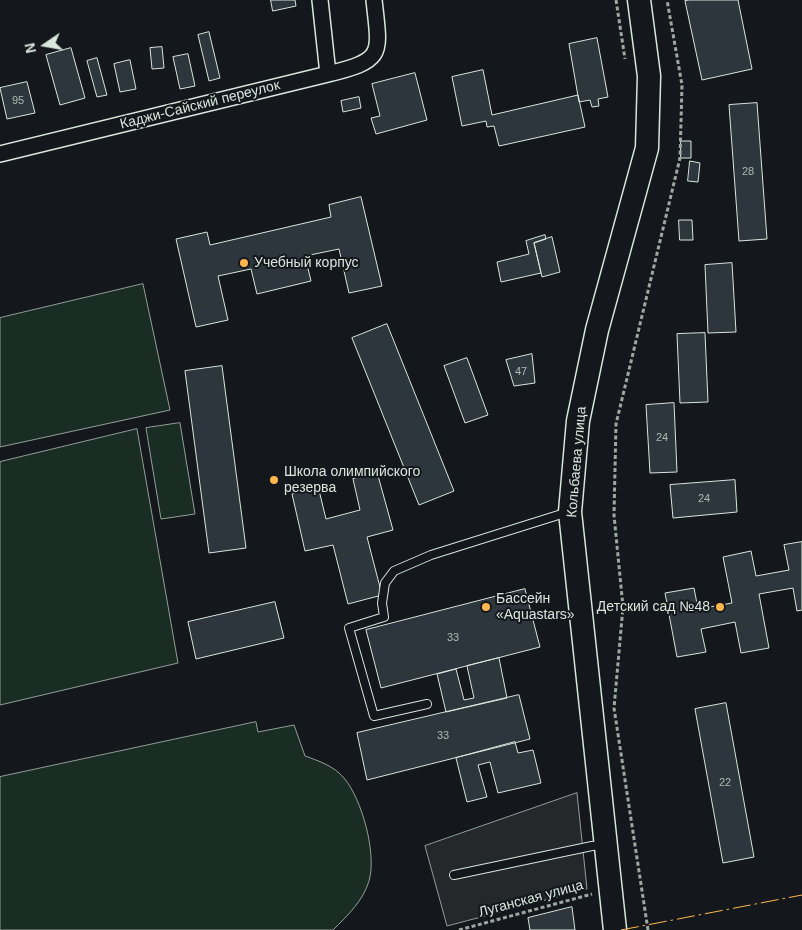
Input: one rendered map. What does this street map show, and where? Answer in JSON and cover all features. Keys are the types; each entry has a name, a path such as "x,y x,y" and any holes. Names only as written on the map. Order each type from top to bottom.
{"main road":[{"name":"Кольбаева улица","path":"615,930 570,512 578,421 598,330 647,148 649,76 639,0"}],"street":[{"path":"320,0 328,74"},
{"name":"Каджи-Сайский переулок","path":"0,154 364,64 377,49 374,0"}],"lane":[{"path":"426,704 374,716 349,628 384,617 382,603 385,583 394,571 432,556 570,512"},
{"path":"454,875 592,846 606,845"}],"path":[{"path":"648,930 614,708 622,607 614,515 616,424 680,158 682,85 667,0"},
{"name":"Луганская улица","path":"459,930 610,889"}],"green space":[{"path":"143,284 170,410 0,447 0,318"},
{"path":"180,423 195,514 161,519 146,428"},
{"path":"137,429 178,663 0,705 0,462"},
{"path":"256,722 258,732 294,725 305,756 336,770 351,787 357,799 369,842 371,870 369,881 359,901 333,930 0,930 0,777"}],"shaded area":[{"path":"577,793 587,889 447,926 425,846"}],"building":[{"path":"271,0 295,0 296,6 273,11"},
{"path":"738,0 752,69 702,80 685,1"},
{"path":"209,32 220,78 209,81 198,35"},
{"path":"597,38 608,97 598,99 599,106 592,107 590,100 579,102 569,44"},
{"path":"162,47 164,68 152,69 150,48"},
{"path":"71,48 85,98 60,105 46,55"},
{"path":"188,54 195,86 180,89 173,57"},
{"path":"97,58 107,95 97,97 87,61"},
{"path":"130,60 136,89 120,92 114,64"},
{"path":"483,70 492,115 578,95 585,127 499,146 494,126 487,127 486,121 462,126 452,77"},
{"path":"415,73 427,120 376,134 371,118 380,116 372,84"},
{"path":"27,82 35,113 7,119 0,88"},
{"path":"359,97 361,108 343,112 341,101"},
{"path":"757,103 767,239 739,241 729,105"},
{"path":"681,141 691,141 691,158 681,158"},
{"path":"690,161 700,163 698,182 688,181"},
{"name":"Учебный корпус","path":"361,197 382,286 349,293 339,249 305,256 311,281 257,294 251,269 218,276 228,320 196,327 176,239 207,232 210,245 331,217 329,205"},
{"path":"679,220 692,220 693,240 680,240"},
{"path":"545,235 546,239 534,243 541,273 501,282 497,262 529,254 526,241"},
{"path":"552,237 560,272 542,277 534,243"},
{"path":"732,263 736,332 708,333 705,265"},
{"path":"387,324 454,491 419,505 352,338"},
{"path":"705,333 708,402 680,403 677,334"},
{"path":"532,354 535,383 514,386 506,360"},
{"path":"467,358 488,415 465,423 444,366"},
{"path":"222,366 246,548 209,553 185,371"},
{"path":"674,403 677,472 650,473 646,405"},
{"path":"377,472 393,530 367,537 382,595 348,604 333,545 305,551 292,494 318,486 326,519 360,510 353,479"},
{"path":"735,480 737,512 673,518 670,485"},
{"path":"802,542 802,610 797,611 793,588 759,594 769,648 741,653 735,622 701,629 706,652 677,657 665,593 694,588 698,609 732,603 723,557 751,551 756,576 789,570 784,545"},
{"path":"525,589 540,647 381,688 366,630"},
{"path":"275,602 284,638 196,659 188,622"},
{"path":"499,658 507,698 446,712 437,674 456,669 464,700 474,698 467,666"},
{"path":"519,695 530,739 367,780 357,733"},
{"path":"726,703 754,857 723,863 695,709"},
{"path":"515,742 518,753 533,750 541,783 498,793 490,762 478,765 487,797 467,802 456,758"},
{"path":"572,907 575,930 530,930 528,918"}],"power":[{"path":"621,930 802,895"}],"place":[{"name":"Учебный корпус","path":"244,263"},
{"name":"Школа олимпийского резерва","path":"274,480"},
{"name":"Бассейн «Aquastars»","path":"486,607"},
{"name":"Детский сад №48","path":"720,607"}]}
